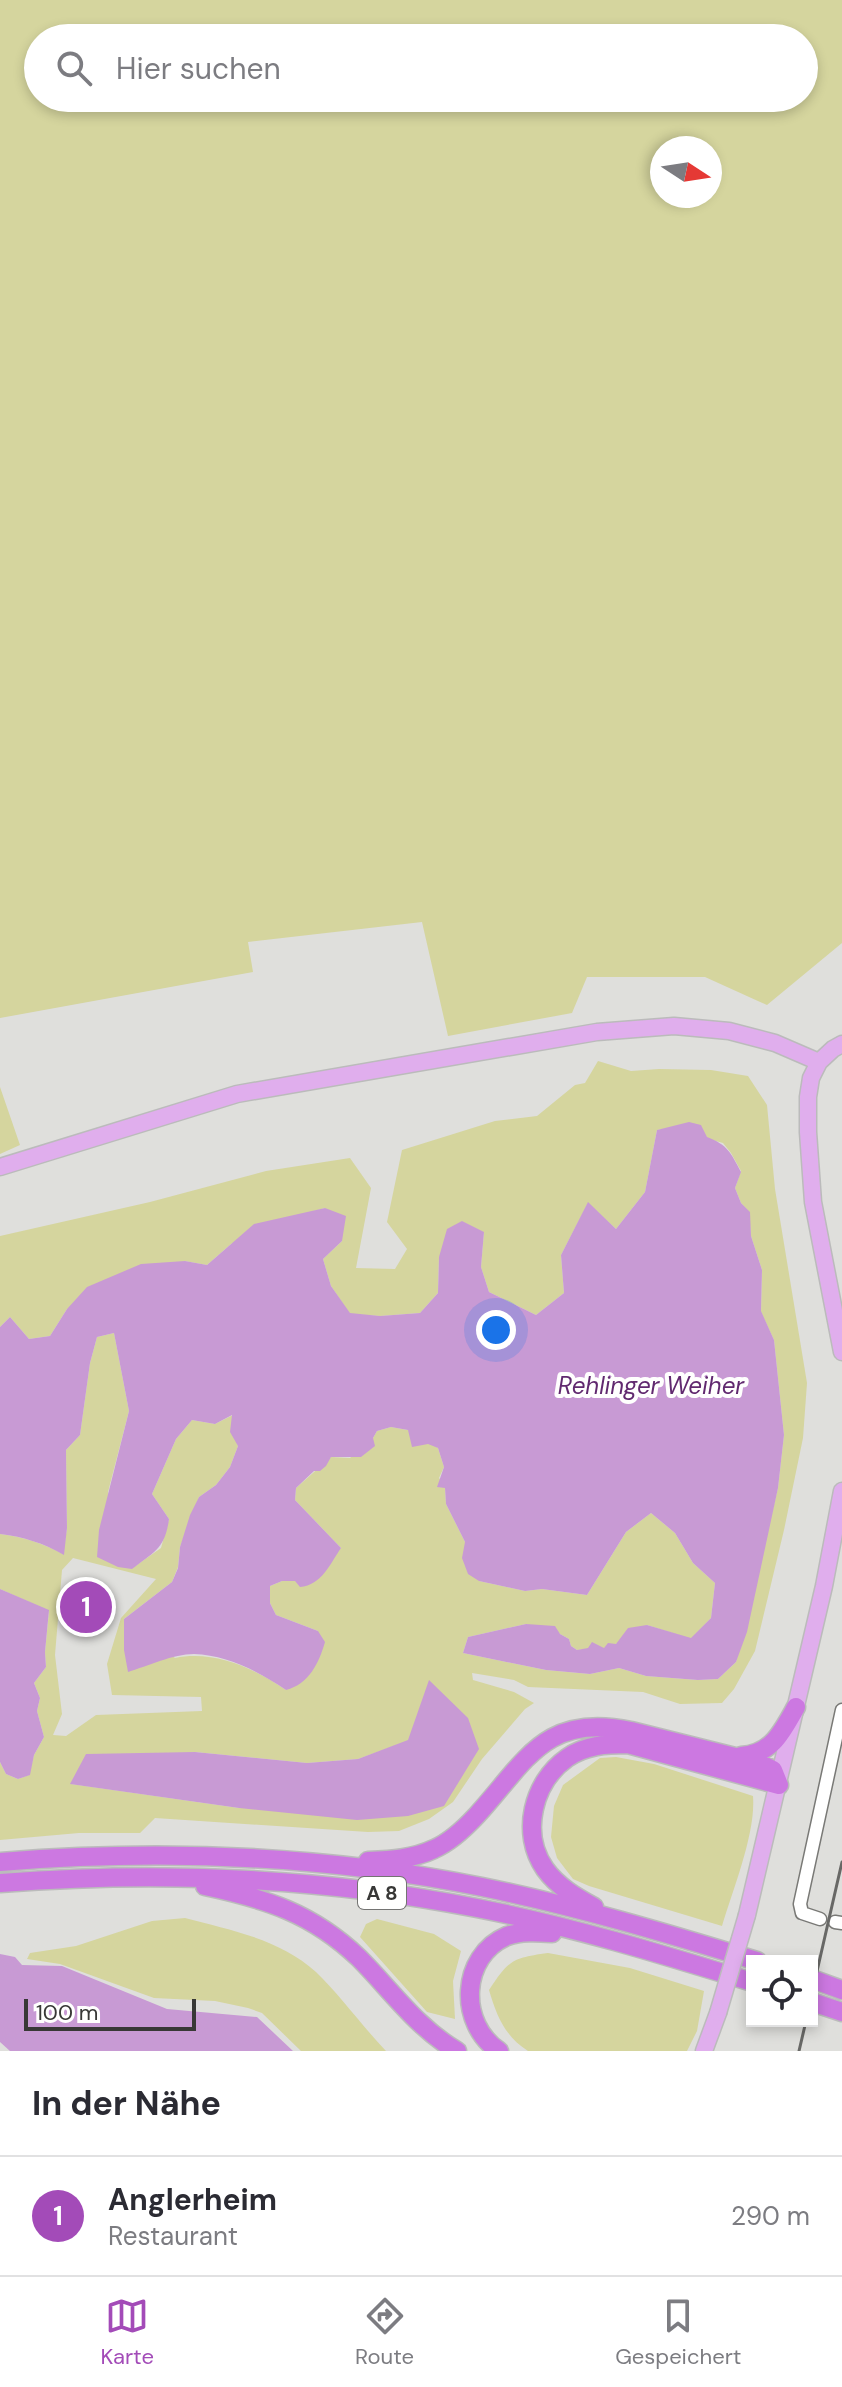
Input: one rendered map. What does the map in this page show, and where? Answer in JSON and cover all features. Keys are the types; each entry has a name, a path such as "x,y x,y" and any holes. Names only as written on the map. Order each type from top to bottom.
{"highway":[{"path":"734,1757 754,1755 769,1747 796,1707"},
{"path":"300,1861 392,1860 434,1849 466,1827 535,1748 568,1731 588,1727 611,1727 759,1763 773,1770 779,1785"},
{"path":"614,1918 558,1884 544,1868 534,1848 534,1807 542,1786 554,1769 569,1756 597,1746 628,1744 779,1785"},
{"name":"A 8","path":"0,1862 161,1855 300,1861 356,1867 480,1887 614,1918 746,1958"},
{"path":"161,1877 265,1900 318,1926 359,1958 433,2036 457,2051"},
{"name":"A 8","path":"0,1883 161,1877 224,1878 353,1888 476,1908 598,1936 746,1980"},
{"path":"499,2051 479,2029 469,2005 472,1977 488,1950 502,1939 521,1933 598,1936"},
{"path":"818,1981 842,1990"},
{"path":"818,2004 842,2012"}],"main road":[{"path":"0,1167 237,1094 597,1032 674,1026 729,1031 775,1043 819,1062"},
{"path":"842,1044 819,1062 811,1078 808,1097 813,1202 842,1352"},
{"path":"704,2051 747,1915 824,1586 842,1491"}],"street":[{"path":"820,1919 802,1913 800,1904 842,1710"}],"green space":[{"path":"0,0 842,0 842,943 767,1005 705,977 587,977 572,1013 448,1036 422,922 248,942 253,972 0,1018"},
{"path":"598,1061 631,1071 711,1070 748,1076 767,1105 775,1189 807,1383 803,1438 784,1530 755,1651 734,1689 722,1703 680,1704 643,1692 528,1687 514,1680 472,1673 473,1680 514,1692 534,1703 525,1709 482,1759 453,1802 429,1819 399,1831 368,1832 155,1818 140,1833 79,1833 0,1840 0,1762 6,1774 18,1779 29,1775 34,1755 44,1737 37,1711 40,1698 34,1683 46,1667 49,1611 0,1589 0,1534 33,1541 63,1554 67,1528 66,1450 80,1435 90,1363 97,1337 114,1333 129,1411 108,1492 131,1569 161,1548 169,1519 152,1494 176,1439 192,1420 215,1424 233,1415 238,1446 230,1467 216,1485 199,1497 180,1547 178,1567 172,1582 124,1619 175,1658 204,1657 233,1663 286,1690 318,1631 276,1615 270,1603 270,1586 282,1581 296,1581 298,1584 341,1548 295,1500 296,1488 331,1457 350,1458 377,1431 391,1427 408,1430 438,1448 444,1467 439,1478 445,1487 446,1504 465,1542 479,1581 525,1591 542,1589 587,1595 626,1532 651,1513 675,1533 693,1563 715,1583 711,1618 691,1639 647,1625 616,1644 577,1650 571,1646 569,1639 560,1634 526,1624 468,1637 463,1653 546,1670 590,1674 619,1668 646,1676 698,1680 718,1679 736,1662 778,1488 784,1435 774,1340 761,1312 762,1270 751,1236 749,1212 735,1188 741,1171 723,1143 670,1128 657,1130 645,1192 616,1229 588,1203 561,1255 564,1293 536,1315 489,1292 481,1267 484,1232 439,1257 438,1293 420,1313 380,1316 350,1314 331,1286 323,1259 342,1241 325,1208 293,1217 231,1244 207,1265 185,1261 67,1309 50,1336 29,1339 10,1317 0,1327 0,1236 150,1202 266,1171 350,1158 371,1188 356,1268 395,1269 407,1249 387,1222 402,1150 495,1121 537,1116 575,1085 585,1083","holes":["73,1558 156,1579 121,1618 107,1664 112,1695 201,1697 202,1711 96,1715 66,1736 53,1735 62,1714 55,1655 62,1570","408,1741 239,1808 71,1784 195,1752 307,1763 358,1759"]},
{"path":"0,1087 20,1145 0,1154"},
{"path":"616,1757 654,1764 753,1796 747,1844 722,1926 589,1886 573,1879 557,1858 551,1837 554,1806 563,1785 600,1758"},
{"path":"185,1918 254,1937 287,1951 325,1981 386,2051 301,2051 262,2013 248,2008 215,2001 154,1998 60,1964 27,1959 30,1953 76,1946 152,1921"},
{"path":"377,1919 434,1934 461,1951 453,1981 455,2019 427,2012 360,1937 366,1924"},
{"path":"548,1953 630,1968 704,1991 697,2031 687,2051 528,2051 513,2039 503,2025 489,1990 512,1962"}],"water":[{"name":"Rehlinger Weiher","path":"689,1122 701,1125 707,1137 724,1147 741,1172 735,1188 741,1203 750,1212 751,1236 762,1270 761,1311 774,1340 784,1435 778,1488 747,1632 736,1662 718,1679 646,1676 619,1668 590,1674 546,1670 463,1653 468,1637 526,1624 555,1626 577,1650 588,1648 592,1642 604,1648 608,1643 616,1644 628,1628 647,1625 691,1638 711,1618 715,1583 693,1563 675,1533 651,1513 626,1532 587,1595 542,1589 525,1591 479,1581 468,1574 462,1558 465,1542 446,1504 445,1488 437,1487 444,1467 438,1448 428,1444 412,1447 408,1430 391,1427 377,1431 373,1438 375,1446 361,1457 331,1457 326,1466 314,1471 296,1488 295,1500 341,1548 325,1573 314,1582 300,1587 295,1581 282,1581 270,1586 270,1603 276,1615 318,1631 325,1642 320,1658 307,1678 286,1690 243,1666 194,1654 169,1658 128,1672 124,1619 172,1582 190,1515 199,1497 216,1485 230,1467 238,1446 230,1432 232,1415 215,1424 192,1420 176,1439 152,1494 169,1519 161,1544 132,1569 118,1567 97,1557 99,1530 129,1411 114,1333 97,1337 90,1363 80,1435 66,1450 67,1528 64,1555 33,1541 0,1534 0,1327 10,1317 29,1339 50,1336 67,1309 87,1287 141,1264 185,1261 207,1265 254,1224 325,1208 346,1216 342,1241 323,1259 331,1286 350,1313 380,1316 420,1313 438,1293 439,1257 447,1229 462,1221 484,1232 481,1267 489,1292 536,1315 564,1293 561,1255 588,1202 616,1229 645,1192 657,1130"},
{"path":"0,1589 49,1610 46,1667 34,1683 40,1698 37,1711 44,1737 34,1755 30,1775 18,1779 6,1774 0,1762"},
{"path":"429,1680 468,1718 479,1749 444,1806 408,1816 357,1820 239,1808 70,1784 86,1754 195,1752 307,1763 358,1759 408,1740"},
{"path":"0,1954 15,1957 22,1965 62,1966 167,2009 257,2017 293,2051 10,2051 0,2042"}],"railway":[{"path":"818,1967 842,1862"},
{"path":"799,2051 805,2027"}],"place":[{"name":"Anglerheim","path":"86,1607"}]}
